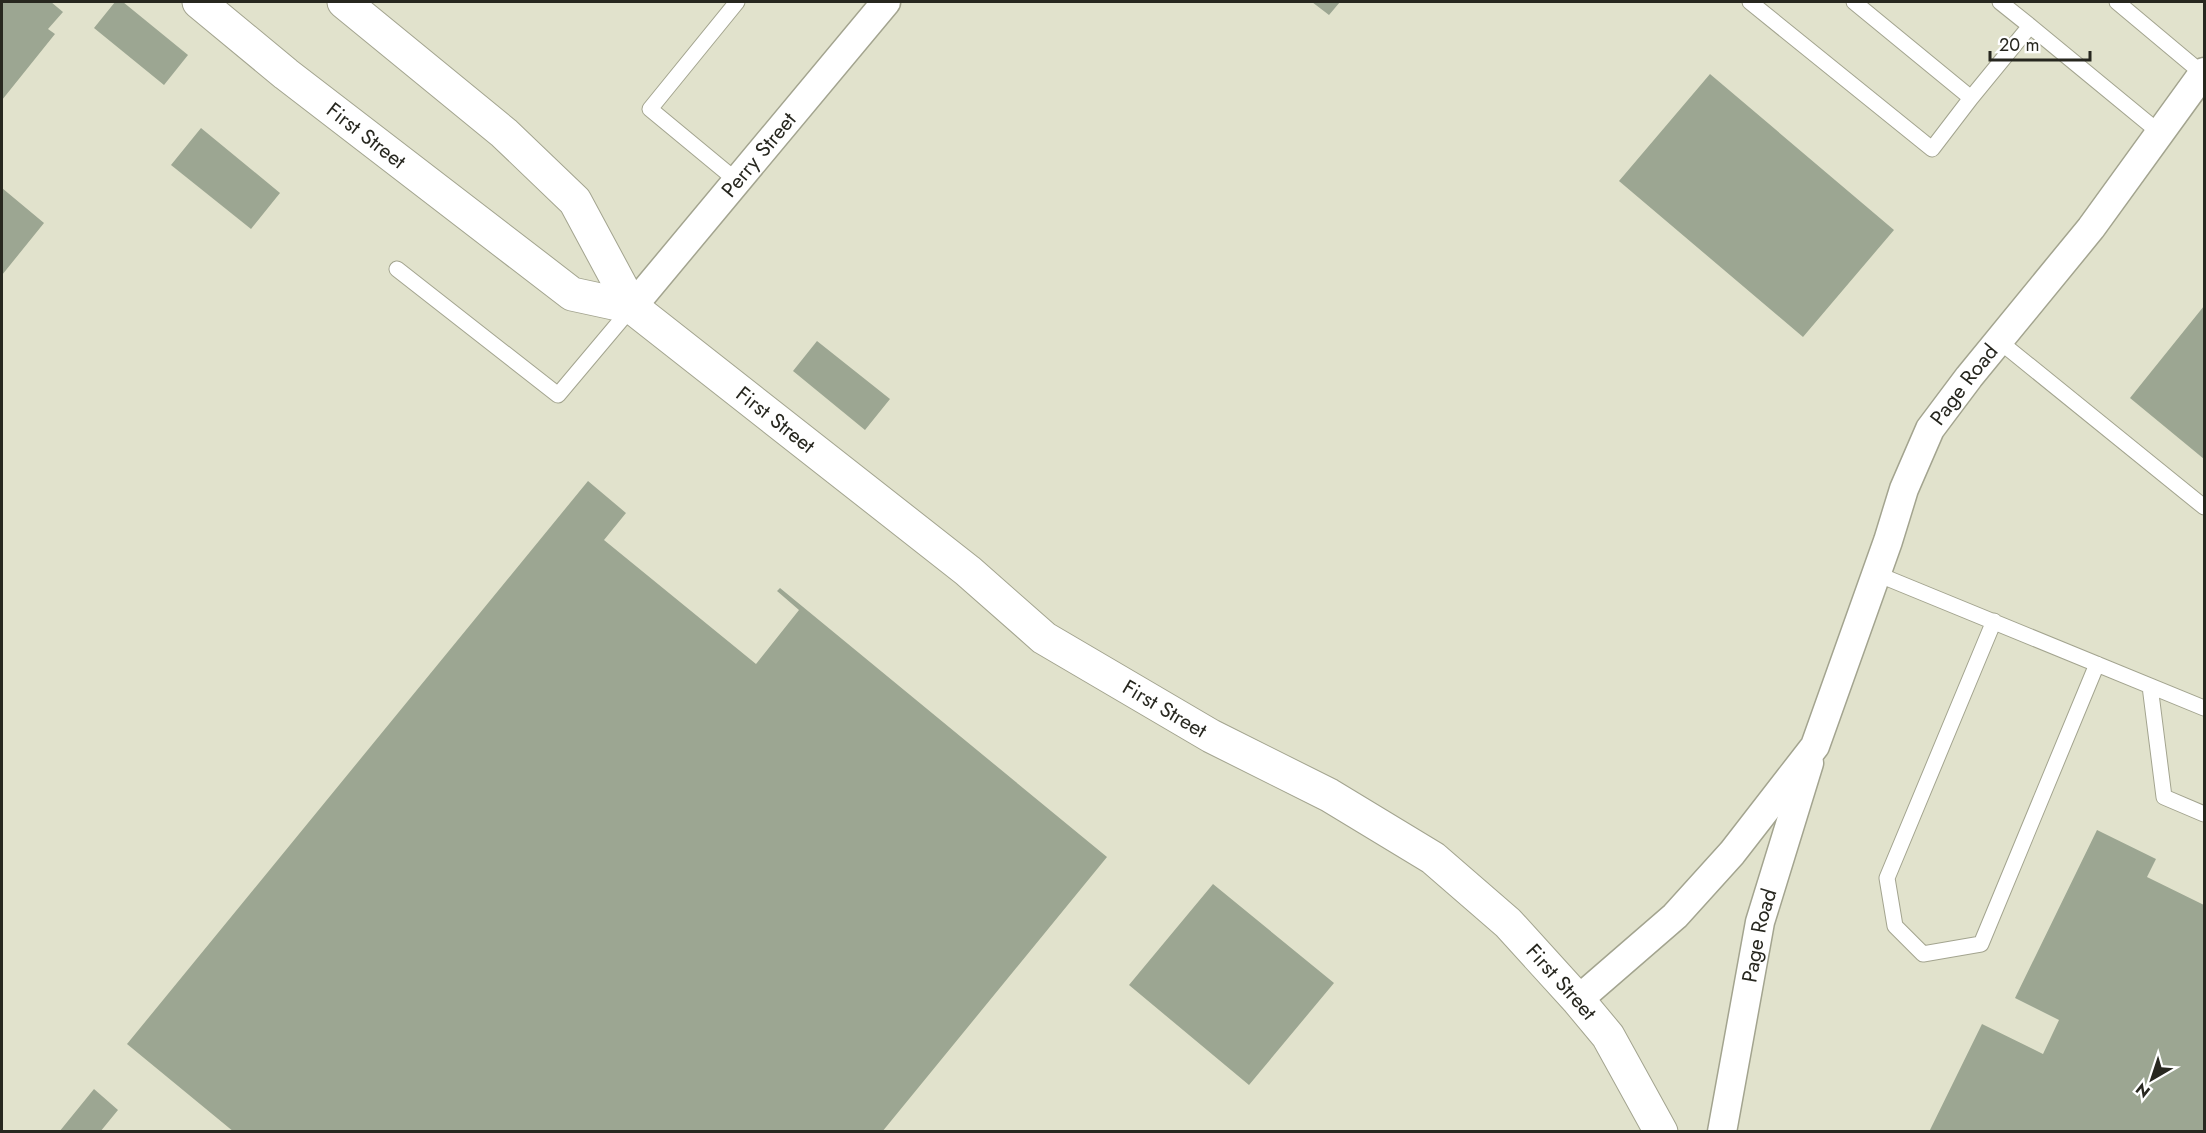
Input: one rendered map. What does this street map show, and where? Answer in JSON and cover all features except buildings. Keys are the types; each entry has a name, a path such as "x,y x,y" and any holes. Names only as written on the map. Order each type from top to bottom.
{"street":[{"name":"First Street","path":"199,2 286,74 572,294 632,307"},
{"name":"First Street","path":"344,2 504,133 575,201 632,307 968,571 1044,638 1211,736 1329,795 1433,858 1508,923 1608,1036 1660,1131"},
{"name":"Perry Street","path":"632,307 886,2"},
{"name":"Page Road","path":"1722,1131 1761,922 1815,746 1877,573 1904,489 1930,429 1998,341 2091,228 2204,73"},
{"name":"Page Road","path":"1578,1000 1675,916 1732,853 1815,746"}],"lane":[{"path":"737,2 650,109 737,181"},
{"path":"1750,2 1932,149 2030,26"},
{"path":"1854,2 1971,98"},
{"path":"2000,2 2160,133"},
{"path":"2117,2 2204,73"},
{"path":"397,269 558,395 632,307"},
{"path":"1998,341 2205,507"},
{"path":"1877,573 2205,708"},
{"path":"1994,621 1887,878 1895,926 1923,954 1981,944 2097,664"},
{"path":"2150,686 2164,797 2205,814"}]}
